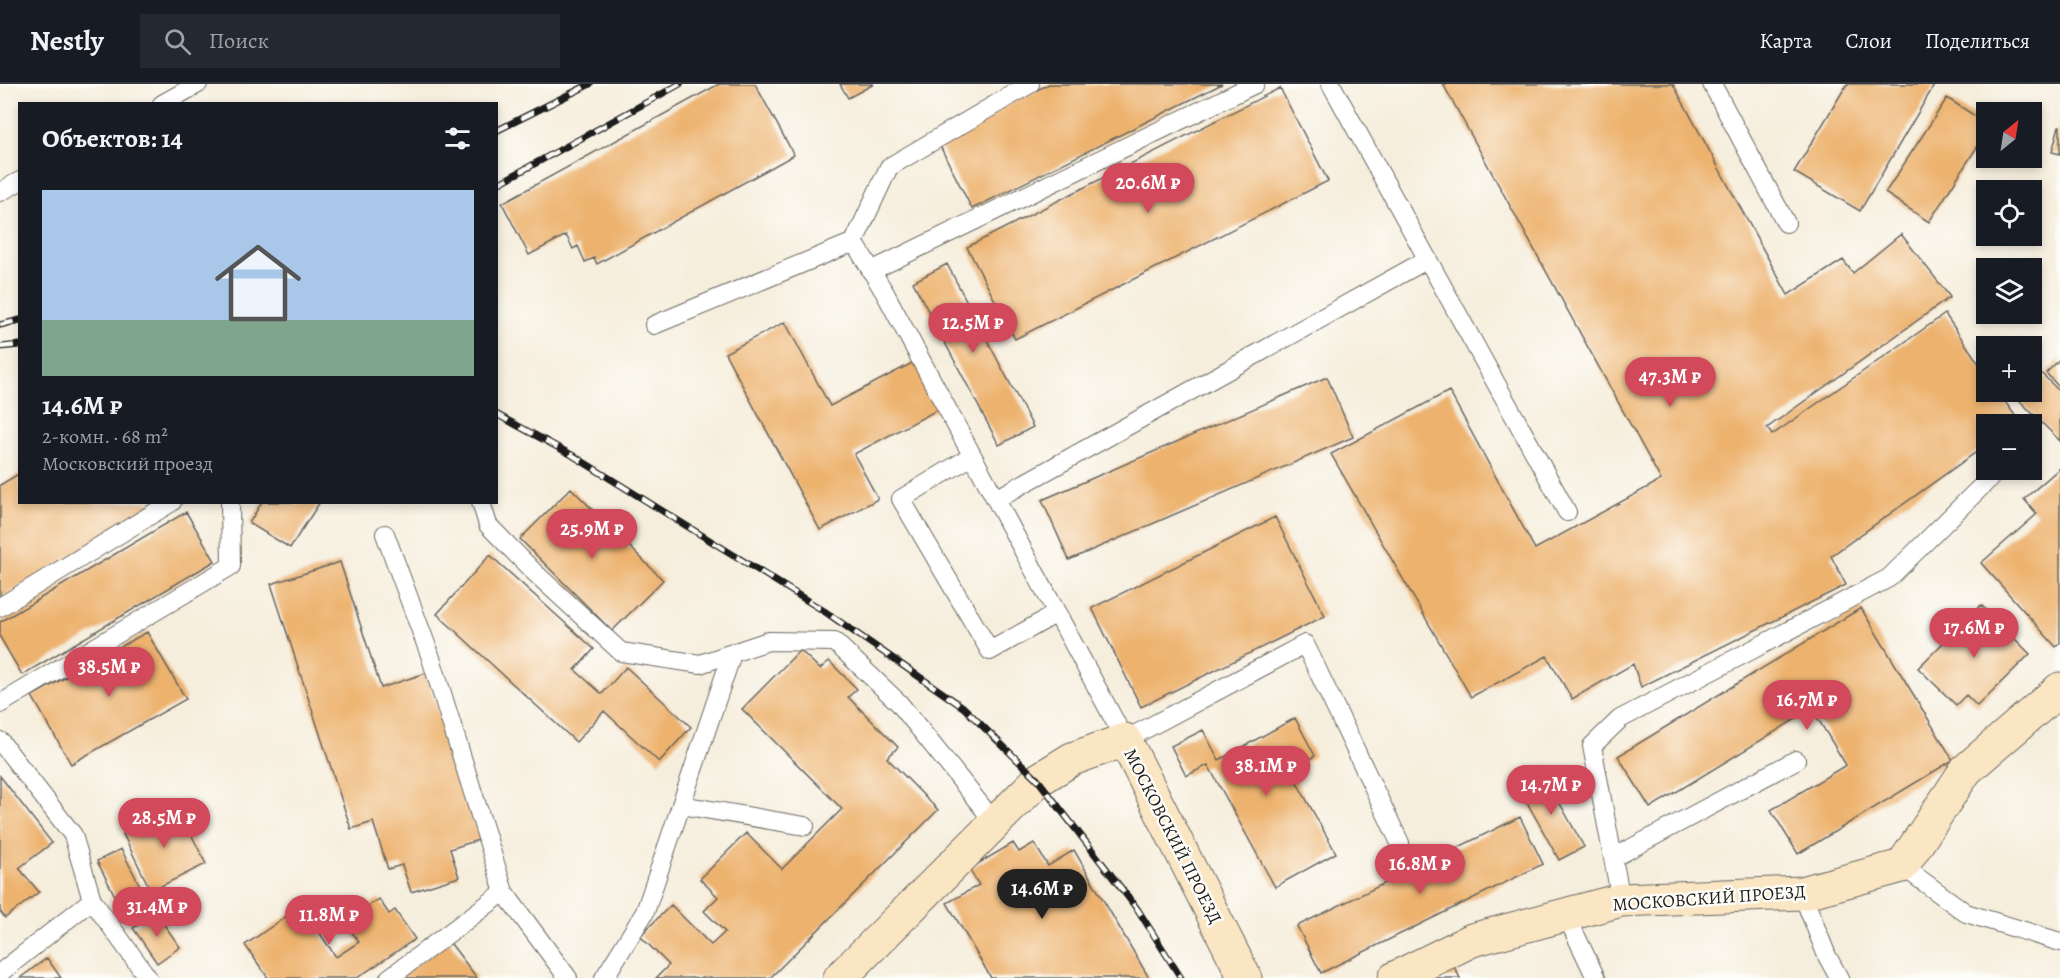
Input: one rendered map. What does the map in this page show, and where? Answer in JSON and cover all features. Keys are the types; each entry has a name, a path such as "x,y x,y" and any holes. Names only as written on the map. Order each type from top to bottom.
{"street":[{"path":"1902,866 1966,770 2060,689"},
{"name":"МОСКОВСКИЙ ПРОЕЗД","path":"840,978 1038,780 1072,759 1125,740 1245,978"},
{"name":"МОСКОВСКИЙ ПРОЕЗД","path":"1395,978 1472,940 1621,900 1802,893 1902,866"}],"lane":[{"path":"166,102 198,84"},
{"path":"654,325 854,242 889,167 1030,84"},
{"path":"871,271 1255,84"},
{"path":"1331,84 1567,512"},
{"path":"1712,84 1786,223"},
{"path":"0,192 18,182"},
{"path":"854,242 996,499 1125,740 1305,644 1400,843"},
{"path":"996,499 1428,259"},
{"path":"972,456 901,499 990,651 1057,613"},
{"path":"1621,900 1592,746 1620,719 1889,578 1988,480"},
{"path":"0,607 169,504"},
{"path":"0,704 231,566 230,504"},
{"path":"482,504 488,525 533,571 621,652 700,664 768,641 835,642 900,704 995,823"},
{"path":"385,534 430,655 504,892 568,978"},
{"path":"604,978 645,912 732,654"},
{"path":"0,741 73,835 93,900 148,978"},
{"path":"1614,858 1796,760"},
{"path":"681,805 805,826"},
{"path":"1902,866 1966,913 2060,942"},
{"path":"389,978 504,892"},
{"path":"1802,893 1827,956 1839,978"},
{"path":"0,973 93,900"},
{"path":"1566,915 1596,978"}],"building":[{"path":"719,84 755,84 794,155 597,264 594,258 585,262 578,246 573,249 566,235 529,255 502,203"},
{"path":"840,84 874,84 848,98"},
{"path":"1049,84 1222,84 972,209 937,140"},
{"path":"1443,84 1673,84 1788,295 1843,260 1853,273 1901,234 1950,297 1767,428 1772,435 1945,314 1976,359 1976,402 2005,402 2014,414 1976,414 1976,452 1831,556 1846,585 1641,687 1633,664 1572,699 1547,656 1471,697 1331,454 1449,391 1535,549 1661,480"},
{"path":"1847,84 1935,84 1860,211 1794,172"},
{"path":"1280,88 1328,181 1015,339 967,247"},
{"path":"1947,98 1976,117 1976,149 1929,222 1885,193"},
{"path":"2060,126 2060,154 2052,152"},
{"path":"947,264 1033,427 999,445 913,282"},
{"path":"785,322 830,406 918,360 943,407 854,454 878,499 820,530 725,353"},
{"path":"2060,359 2060,388 2046,373"},
{"path":"2042,374 2060,392 2060,441 2042,423 2042,414 2033,414 2021,402 2042,402"},
{"path":"1327,377 1353,437 1069,560 1042,500"},
{"path":"2060,468 2060,643 2056,647 1981,563 2037,514 2024,499"},
{"path":"18,474 18,504 157,504 0,599 0,485"},
{"path":"571,488 663,580 612,631 520,539"},
{"path":"261,504 319,504 290,548 249,523"},
{"path":"186,512 215,561 22,675 0,637 0,622"},
{"path":"1275,517 1325,616 1141,707 1092,608"},
{"path":"490,555 594,649 575,670 602,694 626,667 691,727 659,762 604,711 576,742 437,614"},
{"path":"340,562 381,688 426,673 481,839 450,849 459,877 411,892 402,865 388,869 373,822 351,829 271,584"},
{"path":"1981,605 2030,654 1977,706 1966,695 1956,705 1918,668"},
{"path":"1861,608 1953,760 1798,854 1771,810 1846,765 1812,709 1650,808 1618,756"},
{"path":"147,632 186,699 71,764 32,696"},
{"path":"800,650 820,669 829,661 857,689 848,697 898,747 887,758 938,810 770,978 656,978 669,965 640,936 671,905 711,945 725,932 704,911 718,897 700,879 746,833 782,869 842,809 742,709"},
{"path":"1295,718 1315,756 1290,770 1336,853 1275,887 1208,765 1186,776 1171,746 1203,730 1219,760"},
{"path":"1543,773 1584,847 1559,860 1518,786"},
{"path":"0,776 52,843 19,868 39,892 5,918 0,911"},
{"path":"178,808 206,864 151,891 123,834"},
{"path":"1520,817 1543,864 1321,973 1297,926"},
{"path":"1013,843 1019,852 1034,843 1048,866 1074,850 1149,978 991,978 947,903 979,885 969,869"},
{"path":"121,849 152,909 128,921 97,861"},
{"path":"379,899 389,914 395,910 415,939 357,978 268,978 245,945 301,906 336,957 359,942 345,922"},
{"path":"156,913 180,947 157,963 133,928"},
{"path":"448,940 477,978 399,978"},
{"path":"47,958 61,978 20,978"},
{"path":"1452,963 1460,978 1423,978"}],"railway":[{"path":"498,130 590,84"},
{"path":"498,184 680,84"},
{"path":"0,325 18,320"},
{"path":"0,347 18,345"},
{"path":"498,415 572,455 824,611 963,707 1038,780 1138,910 1181,978"}]}
